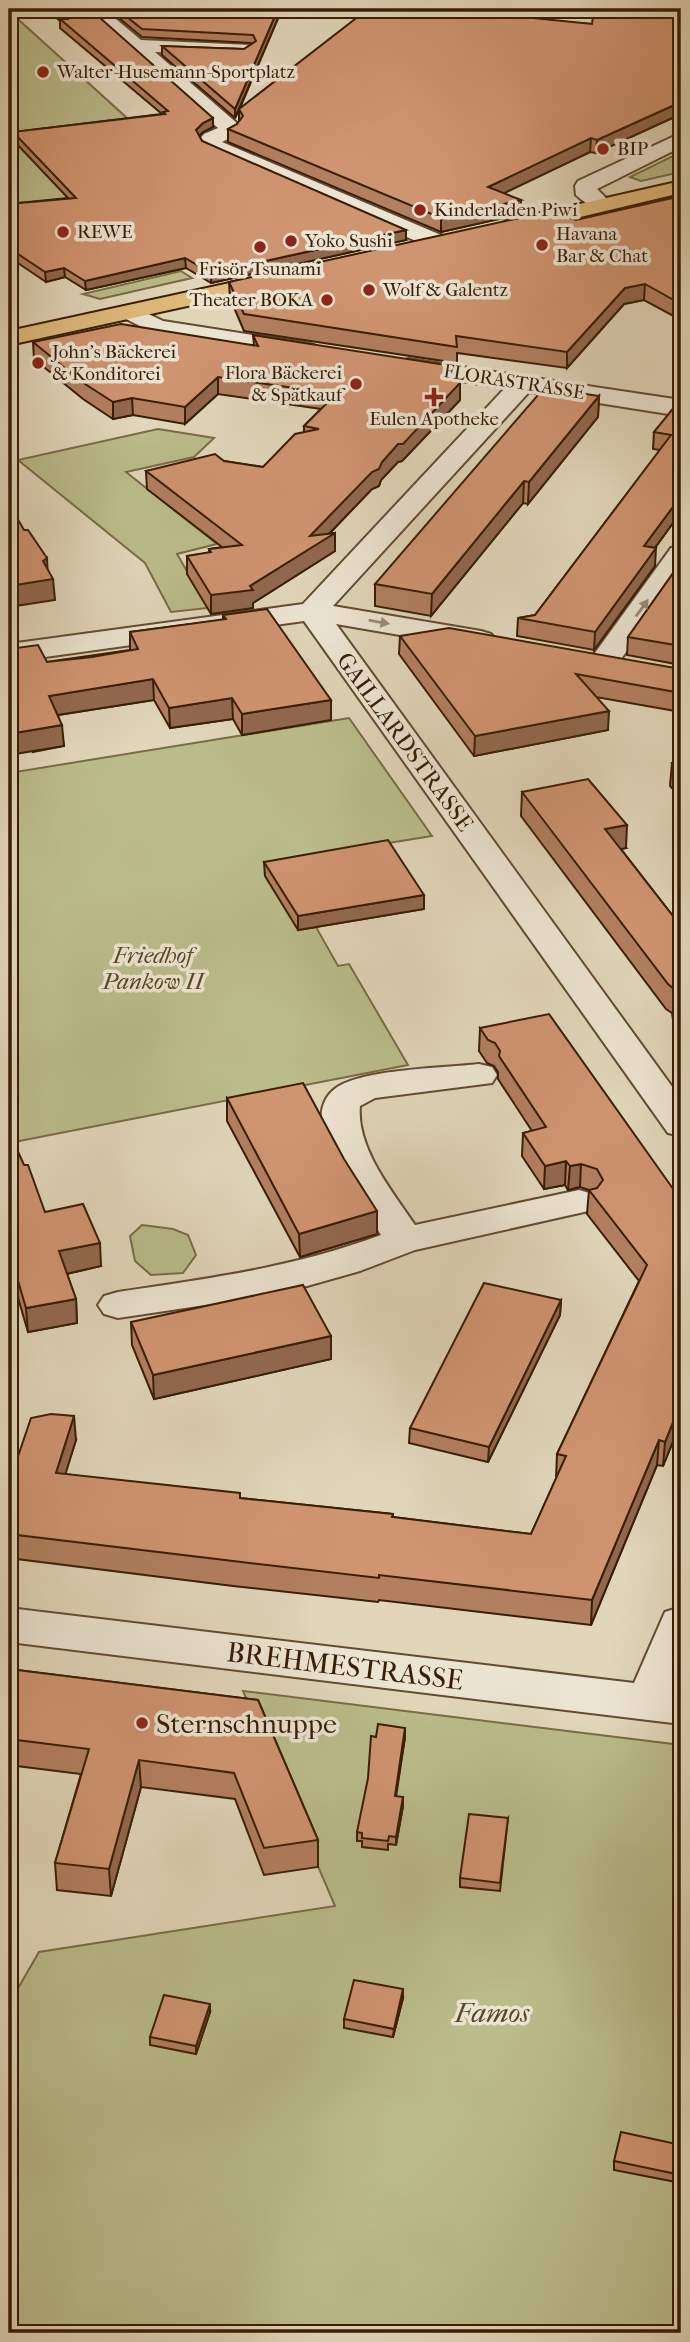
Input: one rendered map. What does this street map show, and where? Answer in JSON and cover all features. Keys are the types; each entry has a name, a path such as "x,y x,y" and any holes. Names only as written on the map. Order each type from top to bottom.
{"main road":[{"path":"488,232 681,187"},
{"path":"403,251 464,238"},
{"path":"9,338 296,275"}],"street":[{"path":"93,9 231,128 213,137 209,141 210,144 440,243"},
{"path":"138,46 244,49"},
{"path":"601,205 587,195 586,186 681,139"},
{"path":"162,305 222,337"},
{"path":"130,312 156,327 329,354"},
{"name":"FLORASTRASSE","path":"385,362 681,408"},
{"path":"312,611 524,383"},
{"path":"604,663 681,554"},
{"path":"9,653 312,611 510,646"},
{"name":"GAILLARDSTRASSE","path":"312,611 681,1125"},
{"path":"404,1240 346,1143 338,1119 341,1103 355,1091 372,1087 480,1075"},
{"path":"118,1305 232,1288 307,1273 346,1262 404,1240 579,1202"},
{"path":"666,1705 681,1624"},
{"name":"BREHMESTRASSE","path":"9,1625 666,1705"}],"green space":[{"name":"Walter-Husemann-Sportplatz","path":"9,11 148,137 270,173 9,206"},
{"path":"681,152 681,172 641,181 630,177"},
{"path":"181,271 192,278 100,299 83,294"},
{"path":"158,429 214,438 194,457 126,472 217,544 177,554 208,608 171,612 145,563 18,460"},
{"name":"Friedhof Pankow II","path":"349,718 432,836 314,855 298,930 316,927 338,966 349,964 408,1065 9,1143 9,773"},
{"path":"142,1225 173,1229 188,1235 196,1255 183,1273 151,1275 135,1261 130,1236"},
{"name":"Famos","path":"243,1691 681,1745 681,2333 9,2333 9,1987 17,1990 39,1952 335,1906"}],"building":[{"path":"55,9 90,9 213,118 196,130 202,141 406,230 211,273 185,258 85,281 64,268 45,272 9,248 9,204 76,198 13,132 165,114 163,112 168,111 60,19 67,19"},
{"path":"117,9 278,9 235,109 162,46 244,49 256,41 253,35 142,29"},
{"path":"368,9 439,13 444,9 592,24 594,9 681,9 681,102 597,140 591,138 488,187 521,200 441,218 228,129 237,124 243,116 239,109"},
{"path":"681,196 681,304 645,284 625,288 567,352 456,336 457,347 244,314 229,282 551,211 576,220"},
{"path":"121,324 258,346 253,335 459,367 460,383 403,444 398,444 379,469 372,472 310,536 335,533 250,586 253,590 211,595 187,556 211,552 209,549 242,545 146,471 215,454 224,461 263,467 295,434 319,429 304,426 336,394 218,377 185,407 132,398 113,402 82,382 33,342"},
{"path":"544,388 599,396 529,482 524,481 432,594 375,584"},
{"path":"679,401 681,496 644,546 656,548 595,632 518,618 535,615 671,435 654,432"},
{"path":"9,504 24,530 28,530 47,558 43,561 53,579 9,586"},
{"path":"681,562 681,646 628,637"},
{"path":"267,609 331,700 242,714 232,698 169,708 153,679 49,696 62,725 9,734 9,649 38,645 47,662 92,657 138,649 130,632 226,619 223,615"},
{"path":"449,628 681,669 681,676 675,684 681,693 576,674 609,711 475,736 400,636"},
{"path":"681,761 681,773 672,763"},
{"path":"588,779 627,825 605,829 681,925 681,999 675,995 674,989 522,792"},
{"path":"388,840 424,895 298,916 264,862"},
{"path":"549,1014 681,1200 681,1403 665,1442 659,1440 592,1600 9,1534 9,1464 15,1465 31,1418 51,1414 74,1416 56,1473 240,1493 240,1498 393,1514 392,1517 531,1534 566,1456 557,1454 647,1265 589,1190 597,1188 603,1180 597,1169 581,1164 570,1166 566,1161 545,1166 523,1133 546,1127 499,1056 500,1051 495,1043 488,1040 480,1028"},
{"path":"303,1083 344,1159 377,1211 299,1234 227,1098"},
{"path":"16,1147 24,1165 28,1165 45,1212 83,1204 100,1243 59,1251 76,1299 26,1308 9,1250 9,1148"},
{"path":"484,1283 561,1300 489,1447 410,1428"},
{"path":"303,1285 331,1336 153,1375 131,1322"},
{"path":"9,1669 258,1700 318,1840 264,1848 234,1773 139,1760 109,1869 55,1863 89,1749 9,1739"},
{"path":"378,1724 405,1728 395,1796 403,1797 396,1837 389,1836 388,1841 362,1838 362,1833 357,1832 368,1778 371,1736 376,1737"},
{"path":"469,1814 508,1818 500,1883 460,1878"},
{"path":"354,1980 403,1989 394,2029 344,2019"},
{"path":"164,1995 210,2004 196,2046 150,2037"},
{"path":"621,2132 681,2145 681,2175 614,2161"},
{"path":"678,2194 681,2195 681,2250 678,2250"}],"place":[{"name":"Walter-Husemann-Sportplatz","path":"43,72"},
{"name":"BIP","path":"603,149"},
{"name":"Kinderladen Piwi","path":"420,210"},
{"name":"REWE","path":"63,232"},
{"name":"Yoko Sushi","path":"291,241"},
{"name":"Havana Bar & Chat","path":"542,245"},
{"name":"Frisör Tsunami","path":"260,247"},
{"name":"Wolf & Galentz","path":"369,290"},
{"name":"Theater BOKA","path":"327,300"},
{"name":"John's Bäckerei & Konditorei","path":"38,363"},
{"name":"Flora Bäckerei & Spätkauf","path":"356,384"},
{"name":"Eulen Apotheke","path":"434,397"},
{"name":"Sternschnuppe","path":"142,1723"}]}
